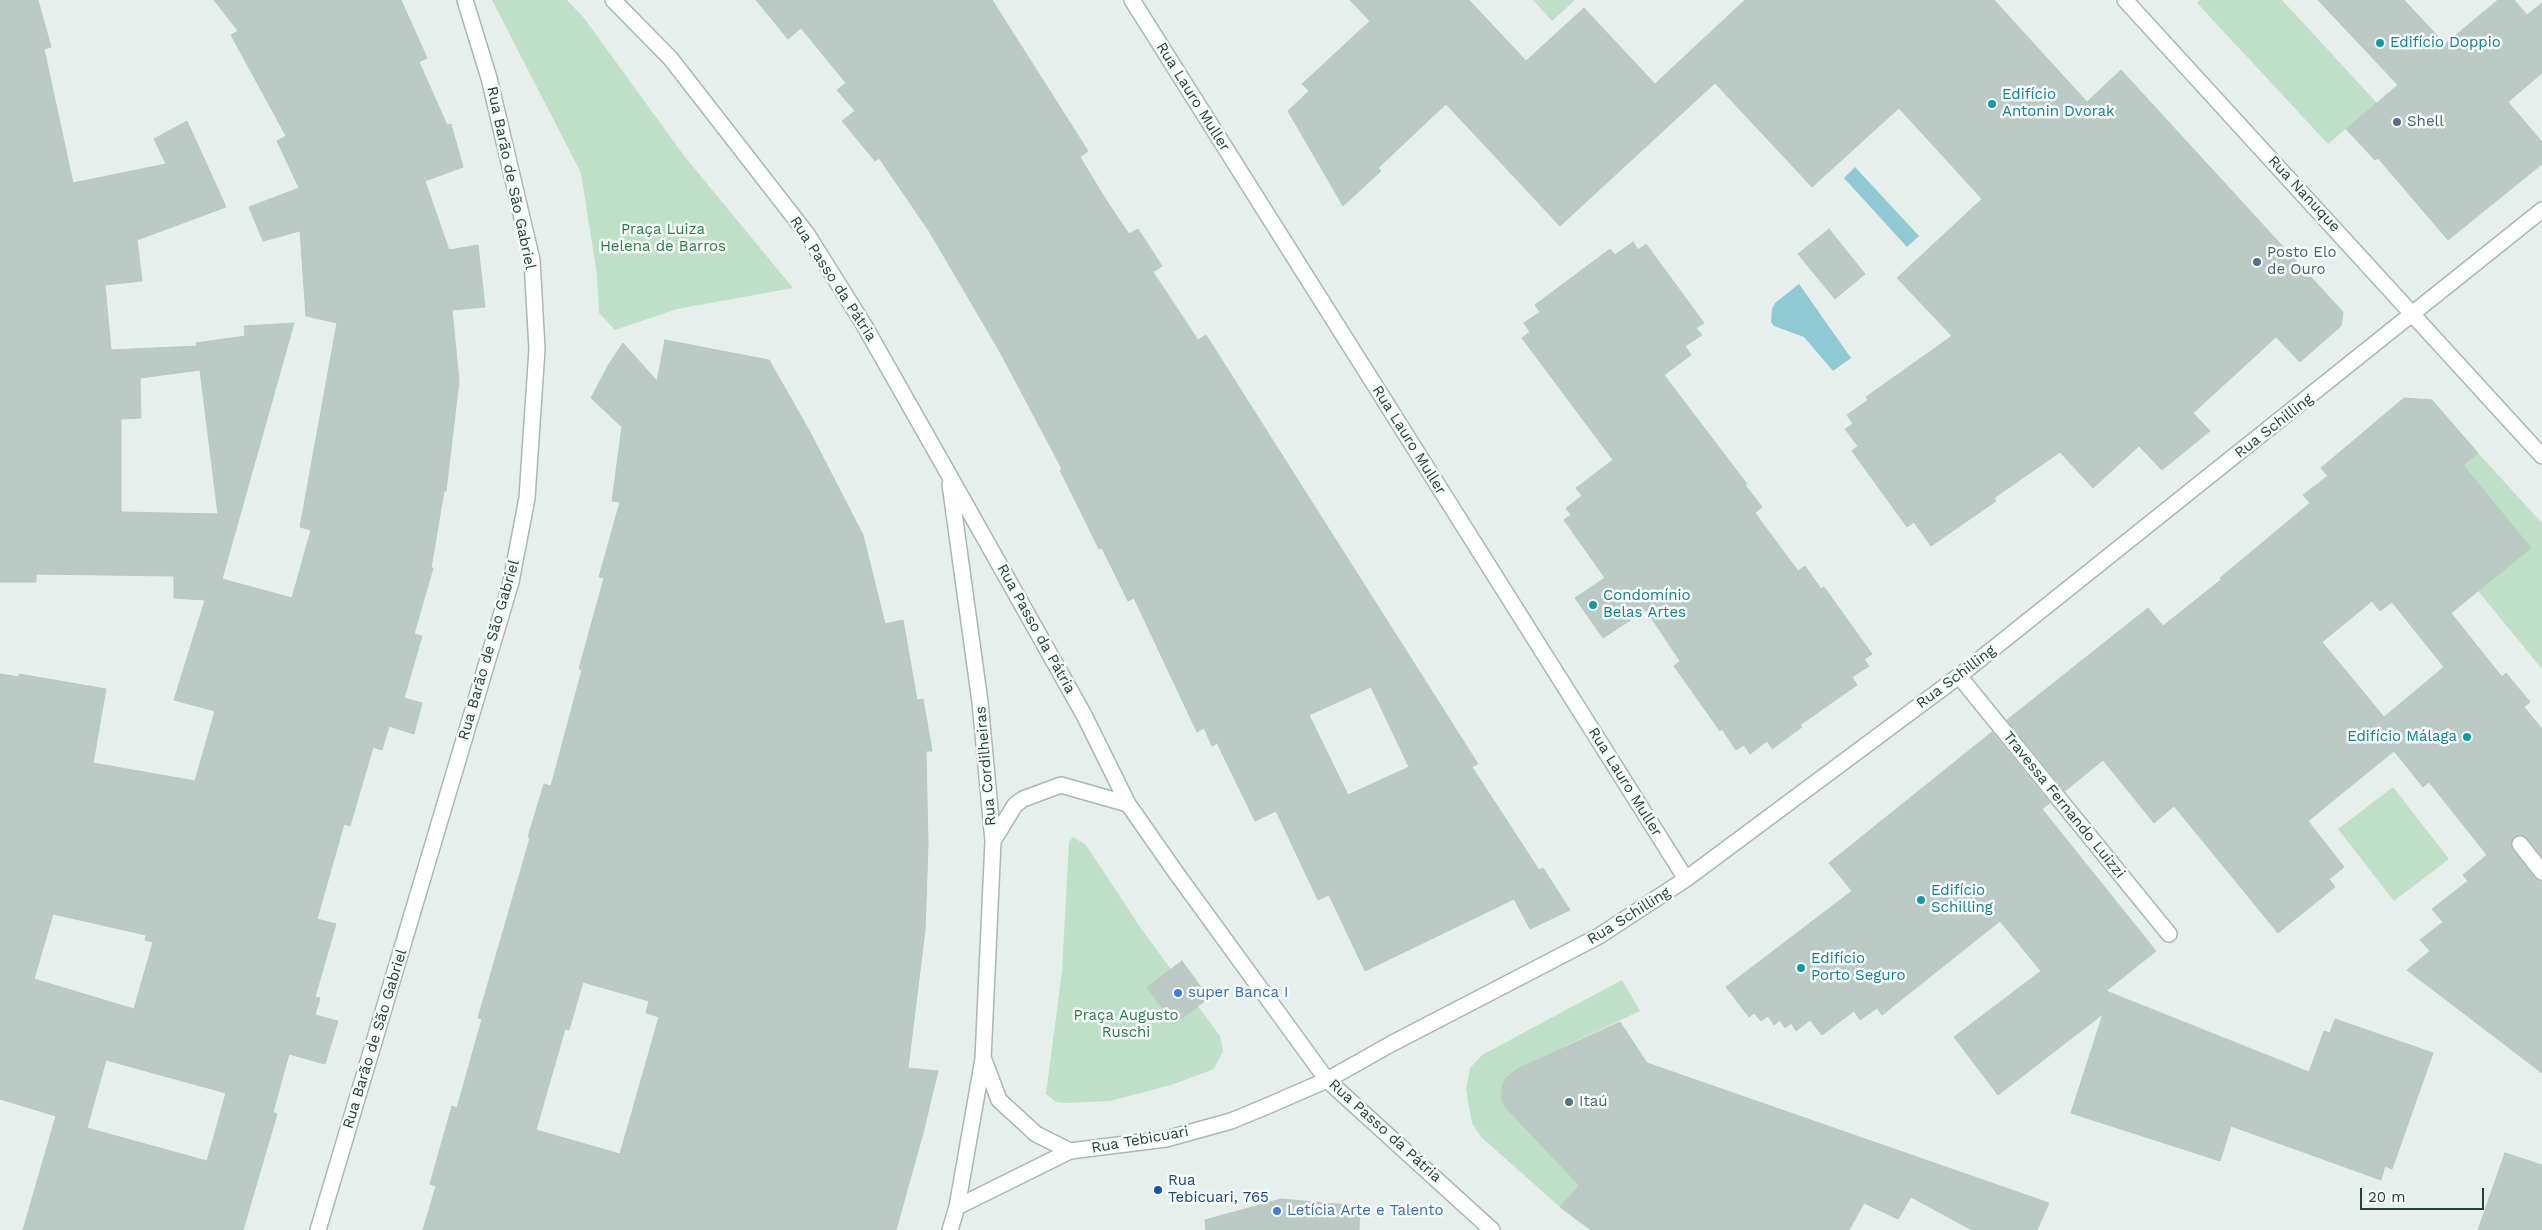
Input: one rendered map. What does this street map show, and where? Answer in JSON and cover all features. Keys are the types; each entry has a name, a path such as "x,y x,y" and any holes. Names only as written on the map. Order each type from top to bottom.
{"street":[{"name":"Rua Barão de São Gabriel","path":"318,1230 511,582 527,498 537,349 532,260 489,78 465,0"},
{"name":"Rua Passo da Pátria","path":"613,0 671,59 807,234 864,324 1084,715 1128,804 1327,1080 1492,1230"},
{"name":"Rua Lauro Muller","path":"1132,0 1686,879"},
{"name":"Rua Nanuque","path":"2125,0 2542,456"},
{"name":"Rua Schilling","path":"1327,1080 1391,1044 1599,936 1686,879 1959,676 2542,210"},
{"name":"Rua Cordilheiras","path":"949,475 980,702 994,841 984,1059 957,1208 950,1230"},
{"name":"Travessa Fernando Luizzi","path":"1959,676 2169,934"},
{"path":"994,841 1015,805 1023,799 1062,785 1128,804"},
{"path":"2520,844 2542,872"},
{"name":"Rua Cordilheiras","path":"984,1059 999,1100 1036,1134 1070,1151"},
{"name":"Rua Tebicuari","path":"957,1208 1070,1151 1166,1139 1231,1121 1327,1080"}],"green space":[{"name":"Praça Luiza Helena de Barros","path":"492,0 567,0 584,18 685,157 793,288 677,309 615,330 599,313 597,275 581,173"},
{"path":"1533,0 1575,0 1552,21"},
{"path":"2200,0 2282,0 2377,103 2328,144 2197,3"},
{"path":"2478,453 2542,523 2542,669 2478,591 2530,548 2479,485 2460,467"},
{"path":"2393,787 2449,859 2394,901 2338,829"},
{"name":"Praça Augusto Ruschi","path":"1073,837 1086,845 1140,927 1220,1036 1223,1051 1214,1069 1171,1085 1110,1101 1056,1102 1046,1094 1062,971 1069,842"},
{"path":"1622,980 1640,1011 1517,1069 1506,1078 1502,1086 1502,1100 1506,1108 1579,1184 1560,1207 1481,1137 1472,1123 1466,1090 1470,1068 1482,1055"}],"water":[{"path":"1855,167 1919,236 1907,247 1844,178"},
{"path":"1799,284 1851,358 1833,371 1804,337 1774,326 1771,322 1772,309 1775,303"}],"building":[{"path":"0,0 38,0 51,47 44,49 73,183 166,164 154,139 187,121 226,207 137,240 142,281 105,285 111,350 197,346 196,343 245,336 244,326 294,323 222,579 292,598 311,530 300,527 337,323 306,316 300,231 263,241 249,207 299,188 277,141 286,136 231,35 238,31 214,0 401,0 427,58 419,62 447,125 451,124 463,167 425,181 449,250 478,245 485,307 452,310 459,381 446,491 444,491 431,568 433,568 414,634 422,636 404,698 422,703 414,734 389,726 382,750 373,747 350,826 344,824 317,919 336,924 315,997 320,998 315,1015 338,1021 325,1064 289,1054 273,1112 277,1114 243,1230 23,1230 56,1116 0,1099 0,674 19,677 19,674 106,689 93,763 195,781 215,711 174,700 205,600 174,598 174,576 36,574 36,582 0,582","holes":["200,370 218,514 121,512 121,419 141,418 140,378","53,914 146,935 145,940 153,942 134,1009 34,979","106,1060 226,1093 207,1161 87,1128"]},
{"path":"756,0 992,0 1088,151 1080,157 1106,200 1129,234 1138,229 1162,266 1153,272 1198,340 1206,335 1478,764 1472,767 1539,870 1543,868 1570,910 1530,929 1514,899 1365,971 1329,895 1318,900 1276,811 1255,821 1217,743 1212,746 1204,728 1197,732 1134,598 1128,601 1102,548 1099,549 1060,470 1062,469 1000,352 929,231 879,158 875,161 842,121 855,111 837,90 846,83 801,28 788,39","holes":["1371,687 1409,767 1348,795 1309,715"]},
{"path":"1350,0 1469,0 1526,61 1584,8 1655,84 1745,0 1994,0 2087,102 2121,70 2343,312 2341,326 2300,362 2276,337 2193,413 2210,431 2162,470 2139,446 2093,488 2060,452 1994,498 1996,501 1931,546 1914,522 1907,527 1852,451 1858,446 1845,429 1853,424 1847,415 1868,400 1866,397 1952,336 1897,278 1982,199 1899,108 1812,187 1715,83 1560,226 1446,104 1378,168 1381,171 1343,206 1288,111 1309,91 1302,84 1370,21"},
{"name":"Shell","path":"2318,0 2404,0 2445,44 2498,0 2514,0 2527,15 2542,3 2542,73 2508,102 2542,142 2542,164 2448,240 2378,158 2375,160 2346,129 2398,85"},
{"path":"1829,229 1865,274 1835,299 1798,254"},
{"path":"1633,242 1638,250 1646,244 1704,323 1696,328 1702,335 1685,346 1691,355 1664,375 1747,484 1745,485 1762,507 1755,513 1798,571 1805,566 1821,589 1824,587 1872,654 1864,659 1869,666 1852,677 1857,685 1800,725 1802,727 1772,749 1767,741 1750,754 1744,745 1736,750 1722,729 1720,731 1674,666 1680,661 1646,610 1603,638 1575,598 1605,578 1564,520 1571,515 1566,508 1582,496 1576,488 1613,460 1522,338 1530,332 1524,323 1540,312 1535,305 1610,249 1615,255"},
{"path":"665,340 769,360 810,432 863,535 885,624 903,620 917,700 923,699 932,751 926,751 928,845 925,930 908,1068 938,1071 896,1230 423,1230 436,1186 430,1184 452,1106 457,1108 482,1019 478,1018 530,838 528,837 544,784 551,786 582,670 579,669 604,578 599,577 620,502 612,501 622,427 591,398 609,364 623,343 657,381","holes":["583,982 649,1001 646,1013 659,1017 620,1154 536,1130 565,1029 569,1030"]},
{"path":"2404,398 2432,400 2478,453 2463,465 2531,548 2451,613 2502,677 2506,673 2530,702 2524,707 2542,729 2542,857 2523,835 2515,836 2511,845 2535,878 2542,881 2542,1073 2407,970 2430,951 2420,940 2443,922 2432,909 2468,881 2463,875 2487,855 2429,782 2423,787 2394,751 2308,821 2344,867 2329,879 2335,887 2278,933 2174,806 2154,823 2103,760 2065,791 2007,720 2148,608 2163,626 2222,579 2220,578 2310,503 2303,495 2328,476 2321,468","holes":["2372,601 2380,611 2392,602 2444,667 2384,717 2322,642"]},
{"path":"1992,732 2050,803 2042,809 2156,951 2106,991 2309,1072 2324,1031 2330,1033 2335,1019 2433,1053 2392,1169 2385,1166 2381,1180 2231,1126 2220,1161 2071,1113 2103,1014 1998,1095 1954,1037 2041,971 2000,921 1882,1015 1877,1008 1860,1020 1854,1011 1822,1035 1810,1020 1796,1031 1791,1023 1785,1028 1780,1020 1774,1025 1768,1016 1761,1021 1754,1013 1749,1017 1726,987 1852,891 1829,863"},
{"name":"super Banca I","path":"1182,961 1209,998 1174,1024 1147,987"},
{"path":"1620,1022 1647,1063 2049,1203 2037,1230 1972,1230 1911,1197 1898,1219 1864,1203 1849,1230 1591,1230 1560,1207 1579,1185 1506,1108 1502,1100 1502,1086 1506,1078 1517,1069"},
{"path":"2505,1153 2542,1165 2542,1230 2478,1230"},
{"name":"Letícia Arte e Talento","path":"1281,1199 1360,1206 1359,1230 1206,1230 1205,1220"}],"place":[{"name":"Edifício Doppio","path":"2380,43"},
{"name":"Edifício Antonin Dvorak","path":"1992,104"},
{"name":"Shell","path":"2397,122"},
{"name":"Posto Elo de Ouro","path":"2257,262"},
{"name":"Condomínio Belas Artes","path":"1593,605"},
{"name":"Edifício Málaga","path":"2467,737"},
{"name":"Edifício Schilling","path":"1921,900"},
{"name":"Edifício Porto Seguro","path":"1801,968"},
{"name":"super Banca I","path":"1178,993"},
{"name":"Itaú","path":"1569,1102"},
{"name":"Rua Tebicuari, 765","path":"1158,1190"},
{"name":"Letícia Arte e Talento","path":"1277,1211"}]}
